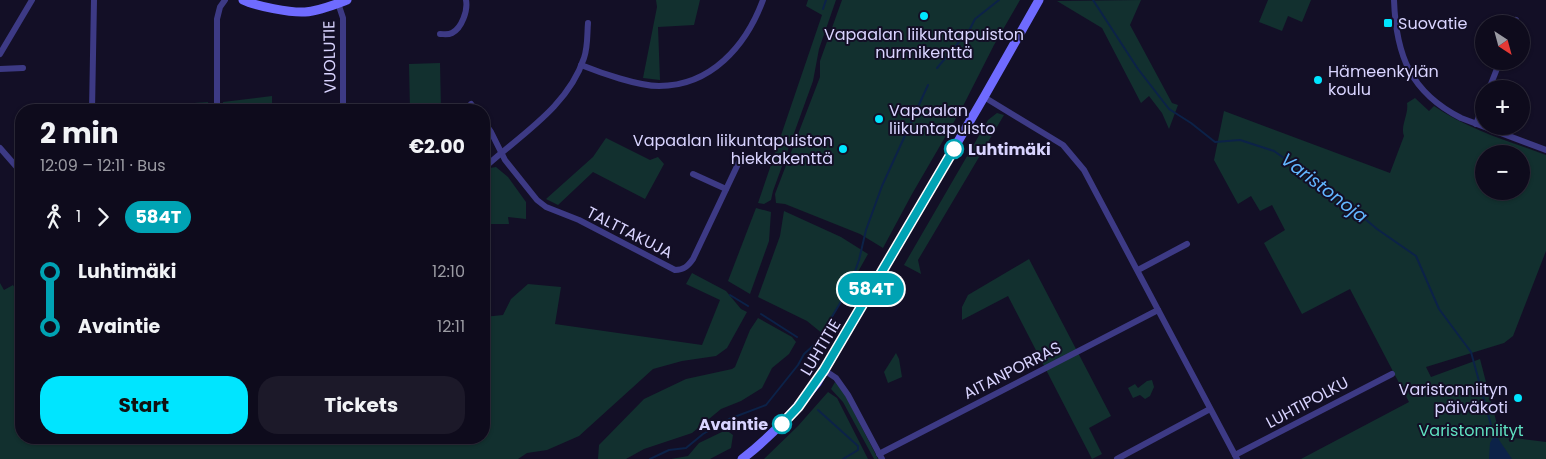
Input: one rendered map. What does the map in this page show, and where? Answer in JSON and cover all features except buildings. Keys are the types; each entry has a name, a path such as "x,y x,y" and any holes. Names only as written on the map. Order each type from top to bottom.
{"street":[{"path":"0,54 32,0"},
{"path":"92,104 94,0"},
{"path":"217,104 217,19 220,8 225,0"},
{"path":"243,0 251,4 303,12 344,1"},
{"path":"440,34 450,34 456,29 466,11 466,0"},
{"path":"581,65 642,84 658,86 681,84 715,68 733,53 748,33 763,0"},
{"name":"LUHTITIE","path":"742,459 767,439 798,407 824,370 1039,0"},
{"path":"1394,0 1398,43 1412,76 1423,91 1448,112 1475,124"},
{"name":"VUOLUTIE","path":"343,104 344,1"},
{"path":"490,163 551,111 566,92 585,55 588,23"},
{"path":"0,69 23,68"},
{"path":"984,97 1054,140 1073,156 1084,170 1236,457"},
{"name":"TALTTAKUJA","path":"490,131 501,153 515,174 537,200 546,207 581,222 675,270 686,268 693,259 739,162"},
{"path":"1506,135 1546,150"},
{"path":"0,148 15,165"},
{"path":"693,174 726,189"},
{"path":"1138,270 1187,244"},
{"name":"AITANPORRAS","path":"880,457 1158,310"},
{"path":"824,370 836,378 848,395 880,457"},
{"name":"LUHTIPOLKU","path":"1236,457 1392,374"},
{"path":"1117,459 1210,409"}],"green space":[{"path":"656,0 700,0 694,25 658,27 660,80 643,78 657,7"},
{"path":"808,0 836,0 819,49 813,81 771,200 764,204 758,203 822,15 806,6"},
{"name":"Vapaalan liikuntapuisto","path":"842,0 1020,0 883,248 860,234 785,204 776,203 775,194 820,77 820,61"},
{"path":"1141,0 1130,25 1172,103 1178,105 1169,129 1162,113 1149,96 1141,103 1102,28 1057,1"},
{"path":"1268,0 1311,0 1302,22 1288,16 1282,31 1259,22"},
{"path":"440,63 441,104 410,104 409,64"},
{"path":"272,96 272,104 223,104 223,102"},
{"name":"Varistonniityt","path":"1415,98 1429,111 1434,106 1475,128 1475,135 1492,135 1519,145 1475,145 1475,200 1530,200 1530,149 1546,155 1546,251 1513,336 1504,343 1426,367 1431,377 1480,359 1500,436 1546,442 1546,459 1301,459 1409,402 1350,289 1302,314 1264,243 1285,230 1272,205 1260,211 1251,196 1238,204 1214,160 1224,111 1390,173 1404,136 1403,128 1407,103"},
{"path":"208,102 208,104 180,104"},
{"path":"997,113 1004,115 918,260 921,274 904,265 988,120"},
{"path":"606,138 650,160 658,157 664,164 645,199 593,172 558,205 546,199 593,157"},
{"path":"496,167 508,177 526,202 526,219 508,217 509,224 490,224 490,168"},
{"path":"756,208 771,212 769,241 750,294 728,281"},
{"path":"784,211 841,237 868,254 823,334 807,321 758,297 780,236"},
{"path":"1029,259 1111,416 1089,428 1102,454 1092,459 1008,296 962,320 962,307 968,295"},
{"path":"692,273 726,291 741,309 747,312 727,348 716,356 682,361 653,369 579,436 547,450 527,453 518,459 0,459 0,283 4,290 13,285 15,288 15,444 490,444 490,316 503,315 511,299 528,284 561,287 555,324 702,345 720,300 686,284"},
{"path":"758,318 792,337 796,342 789,354 772,368 762,388 741,401 721,409 692,433 644,449 626,459 598,459 599,445 644,399 686,379 735,367 750,330"},
{"path":"896,353 902,377 888,383 884,372"},
{"path":"1152,380 1154,387 1150,396 1145,399 1140,395 1133,398 1128,388 1135,384 1138,388 1147,381"},
{"path":"835,382 844,393 878,459 874,459 843,402 831,389"},
{"path":"828,392 837,398 868,459 764,459 798,426"},
{"path":"726,430 733,435 731,448 710,459 671,459 688,456 699,443"}],"water":[{"path":"1494,436 1497,437 1512,459 1489,459 1490,443"}],"waterway":[{"path":"823,9 826,0"},
{"path":"937,68 970,29 975,19 999,0"},
{"name":"Varistonoja","path":"1093,0 1138,69 1169,109 1215,142 1240,140 1274,151 1339,197 1377,229 1416,256 1439,309 1471,352 1494,436"},
{"path":"819,338 852,280 866,230 882,186 928,85"},
{"path":"730,295 748,306"},
{"path":"761,314 797,337"},
{"path":"650,459 669,450 686,448 703,434 729,419 766,405 798,365 804,354 814,345"},
{"path":"818,410 858,446 858,450 843,459"}],"bus line":[{"name":"584T","path":"782,424 817,383 954,149"}],"place":[{"name":"Vapaalan liikuntapuiston nurmikenttä","path":"924,16"},
{"name":"Suovatie","path":"1388,23"},
{"name":"Hämeenkylän koulu","path":"1318,80"},
{"name":"Vapaalan liikuntapuisto","path":"879,119"},
{"name":"Vapaalan liikuntapuiston hiekkakenttä","path":"843,149"},
{"name":"Luhtimäki","path":"954,149"},
{"name":"Varistonniityn päiväkoti","path":"1518,398"},
{"name":"Avaintie","path":"782,424"}]}
